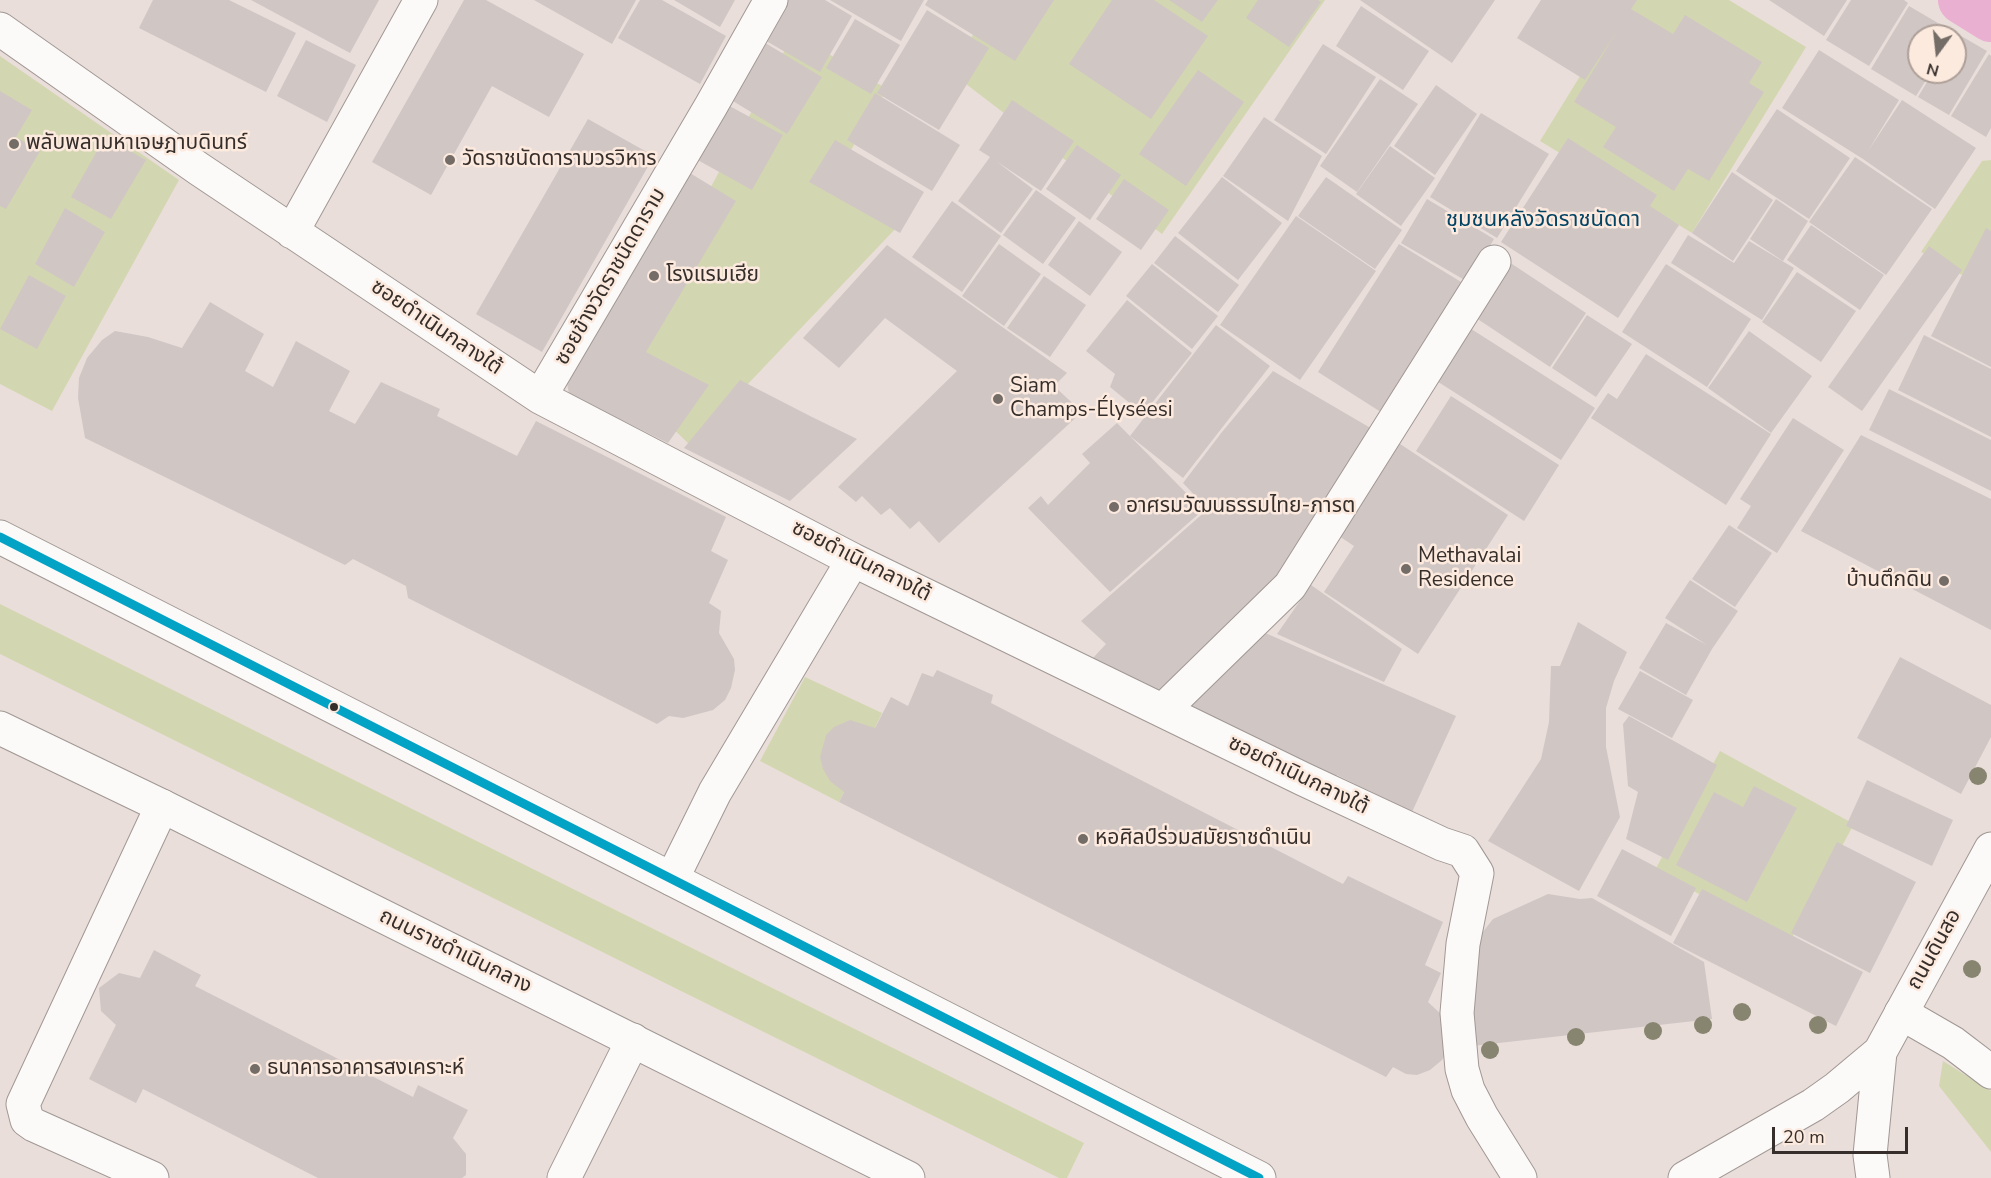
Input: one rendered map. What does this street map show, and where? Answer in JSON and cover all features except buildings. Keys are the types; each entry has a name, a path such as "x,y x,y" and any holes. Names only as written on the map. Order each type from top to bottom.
{"street":[{"path":"292,232 421,0"},
{"name":"ซอยข้างวัดราชนัดดาราม","path":"540,397 771,0"},
{"name":"ซอยดำเนินกลางใต้","path":"0,29 199,169 540,397 853,560 1442,844 1463,851 1477,873 1463,944 1457,1013 1462,1069 1468,1090 1482,1117 1520,1178"},
{"path":"1163,710 1290,586 1494,262"},
{"path":"0,537 1259,1178"},
{"path":"672,879 715,792 853,560"},
{"name":"ถนนราชดำเนินกลาง","path":"0,728 162,806 908,1178"},
{"path":"152,1178 34,1125 27,1120 12,1097 162,806"},
{"name":"ถนนดินสอ","path":"1873,1178 1870,1155 1880,1052 1991,849"},
{"path":"1901,1013 1953,1043 1991,1072"},
{"path":"564,1178 633,1040"},
{"name":"ถนนดินสอ","path":"1685,1178 1813,1105 1880,1052"}],"green space":[{"path":"996,0 1325,0 1162,234 949,71"},
{"path":"1627,0 1729,0 1806,47 1692,233 1540,141"},
{"path":"794,33 887,89 831,184 898,226 690,445 612,370"},
{"path":"0,56 179,180 52,411 0,384"},
{"path":"1991,160 1991,260 1978,284 1921,252 1982,161"},
{"path":"0,604 1084,1143 1067,1178 1059,1178 0,654"},
{"path":"805,677 882,713 839,802 760,761"},
{"path":"1720,751 1854,824 1789,943 1655,870"},
{"path":"1943,1061 1991,1091 1991,1152 1939,1086"}],"waterway":[{"path":"1962,0 1991,18"}],"transit line":[{"path":"0,537 1259,1178"}],"place":[{"name":"พลับพลามหาเจษฎาบดินทร์","path":"14,144"},
{"name":"วัดราชนัดดารามวรวิหาร","path":"450,160"},
{"name":"โรงแรมเฮีย","path":"654,276"},
{"name":"Siam Champs-Élyséesi","path":"998,399"},
{"name":"อาศรมวัฒนธรรมไทย-ภารต","path":"1114,507"},
{"name":"Methavalai Residence","path":"1406,569"},
{"name":"บ้านตึกดิน","path":"1944,581"},
{"name":"หอศิลป์ร่วมสมัยราชดำเนิน","path":"1083,839"},
{"name":"ธนาคารอาคารสงเคราะห์","path":"255,1069"}],"district":[{"name":"ชุมชนหลังวัดราชนัดดา","path":"1543,221"}]}
